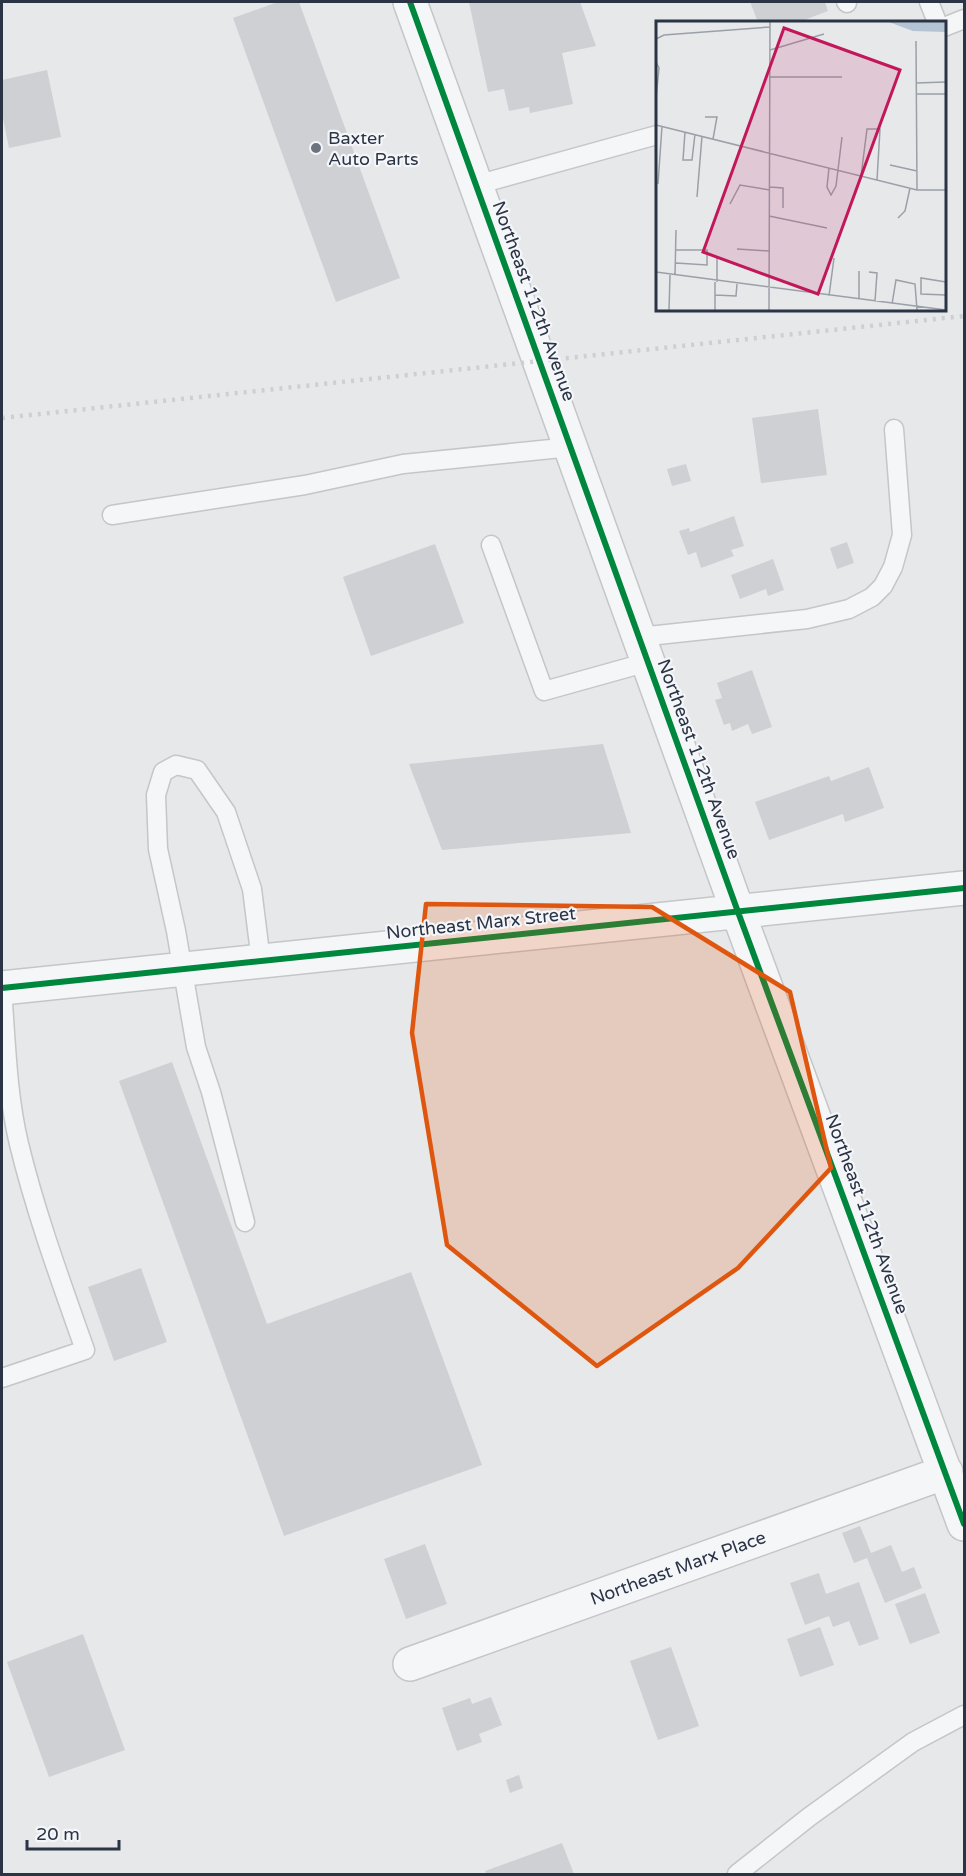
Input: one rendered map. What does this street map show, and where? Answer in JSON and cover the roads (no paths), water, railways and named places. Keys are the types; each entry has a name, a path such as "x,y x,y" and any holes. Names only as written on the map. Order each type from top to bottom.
{"street":[{"name":"Northeast 112th Avenue","path":"410,2 738,912 964,1524"},
{"name":"Northeast Marx Street","path":"2,988 964,888"},
{"name":"Northeast Marx Place","path":"410,1664 946,1472"}],"lane":[{"path":"929,2 937,21"},
{"path":"945,27 964,20"},
{"path":"476,184 656,135"},
{"path":"490,545 544,691 644,650 807,620 849,609 872,597 883,586 893,567 902,535 894,429"},
{"path":"112,515 305,484 403,464 571,447"},
{"path":"244,1222 211,1092 196,1047 176,932 158,849 156,795 163,772 176,765 197,770 226,812 252,889 261,961"},
{"path":"2,988 9,1077 19,1143 57,1271 85,1350 2,1378"},
{"path":"737,1875 809,1817 913,1742 964,1715"}],"railway":[{"path":"2,418 964,316"}],"place":[{"name":"Baxter Auto Parts","path":"316,148"}]}
